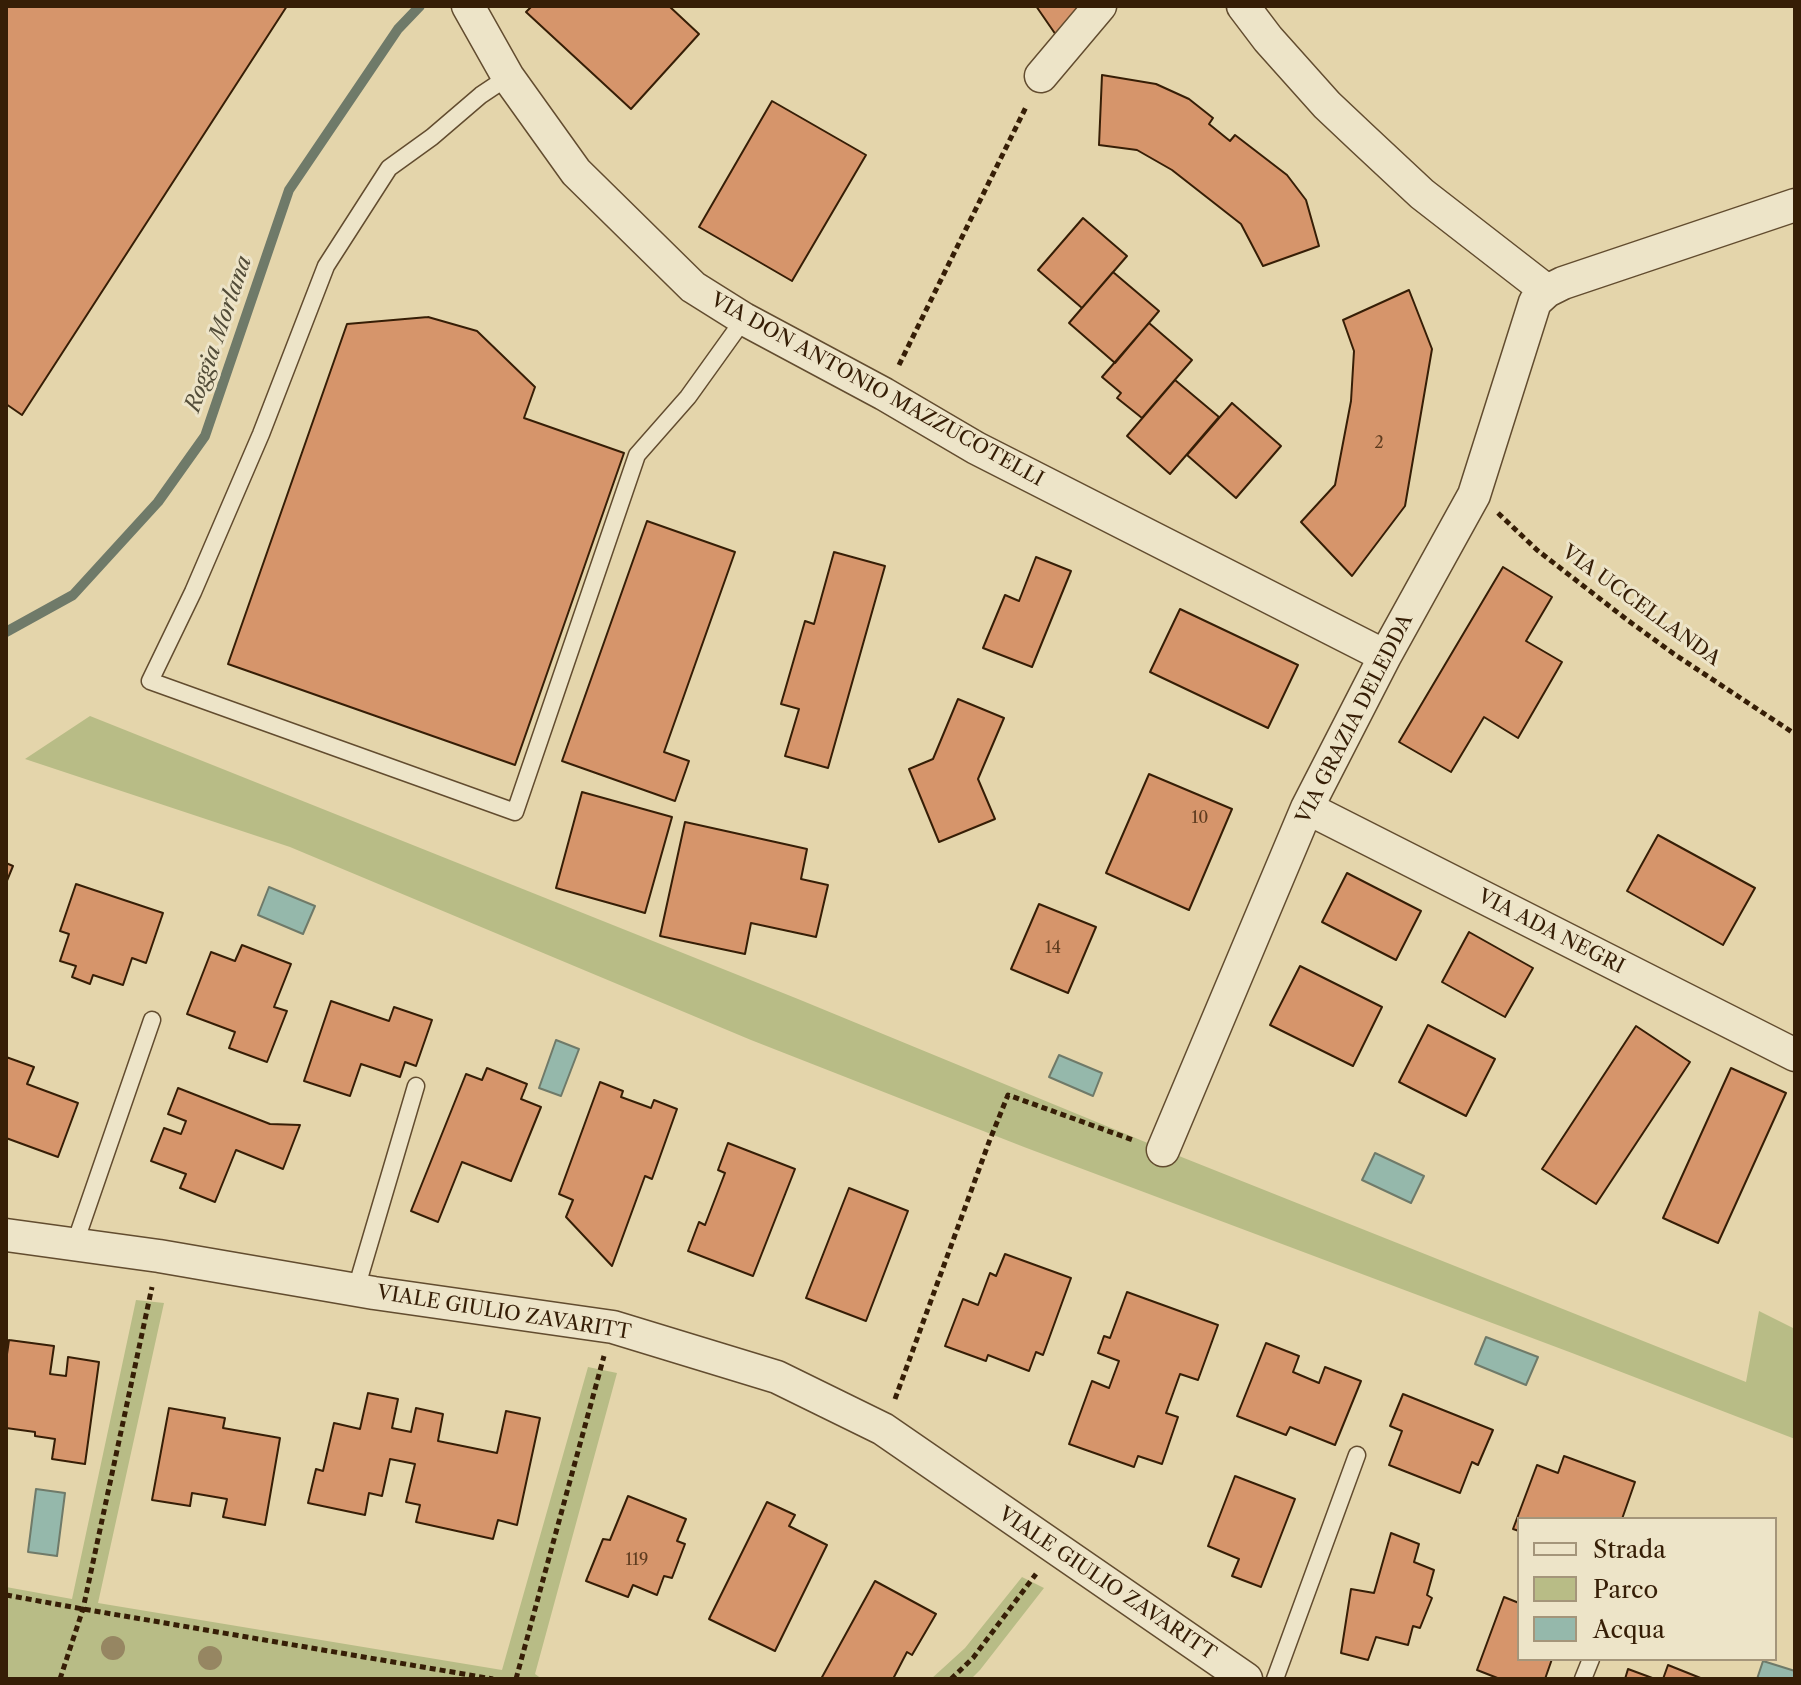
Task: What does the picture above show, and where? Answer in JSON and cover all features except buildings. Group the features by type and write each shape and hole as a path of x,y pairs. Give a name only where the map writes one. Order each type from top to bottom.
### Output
{"street":[{"name":"VIA DON ANTONIO MAZZUCOTELLI","path":"468,6 508,77 576,172 693,287 744,319 884,394 976,448 1385,656"},
{"path":"1041,76 1100,6"},
{"path":"1243,6 1317,94 1362,138 1422,194 1547,291 1795,205"},
{"name":"VIA GRAZIA DELEDDA","path":"1163,1150 1307,808 1385,656 1473,497 1535,302 1547,291"},
{"name":"VIA ADA NEGRI","path":"1307,808 1795,1055"},
{"name":"VIALE GIULIO ZAVARITT","path":"6,1235 613,1327 777,1377 883,1429 1246,1679"}],"lane":[{"path":"508,77 389,168 326,266 249,462 193,592 150,681 515,812 637,455 688,397 744,319"},
{"path":"74,1246 152,1020"},
{"path":"356,1289 416,1086"},
{"path":"1275,1679 1357,1455"}],"path":[{"path":"884,394 1041,76"},
{"name":"VIA UCCELLANDA","path":"1473,497 1626,619 1795,734"},
{"path":"883,1429 1008,1095 1163,1150"},
{"path":"60,1679 83,1609 159,1256"},
{"path":"516,1679 613,1327"},
{"path":"951,1679 973,1658 1054,1548"},
{"path":"6,1595 493,1679"}],"green space":[{"path":"90,716 1746,1382 1759,1311 1795,1329 1795,1439 1024,1147 751,1040 290,847 25,759"},
{"path":"136,1300 164,1303 98,1603 502,1670 588,1367 617,1373 535,1674 542,1679 6,1679 6,1587 72,1599"},
{"path":"1022,1577 1044,1588 980,1670 971,1679 931,1679 965,1648"}],"water":[{"path":"269,887 315,906 303,934 258,915"},
{"path":"556,1040 579,1049 561,1096 539,1088"},
{"path":"1059,1055 1102,1073 1093,1096 1049,1077"},
{"path":"1375,1153 1424,1176 1411,1203 1362,1180"},
{"path":"1486,1337 1538,1357 1526,1385 1475,1364"},
{"path":"36,1489 65,1493 57,1556 28,1552"},
{"path":"1763,1661 1795,1671 1795,1679 1757,1679"}],"waterway":[{"name":"Roggia Morlana","path":"6,632 73,595 158,502 205,436 289,190 398,29 420,6"}]}
